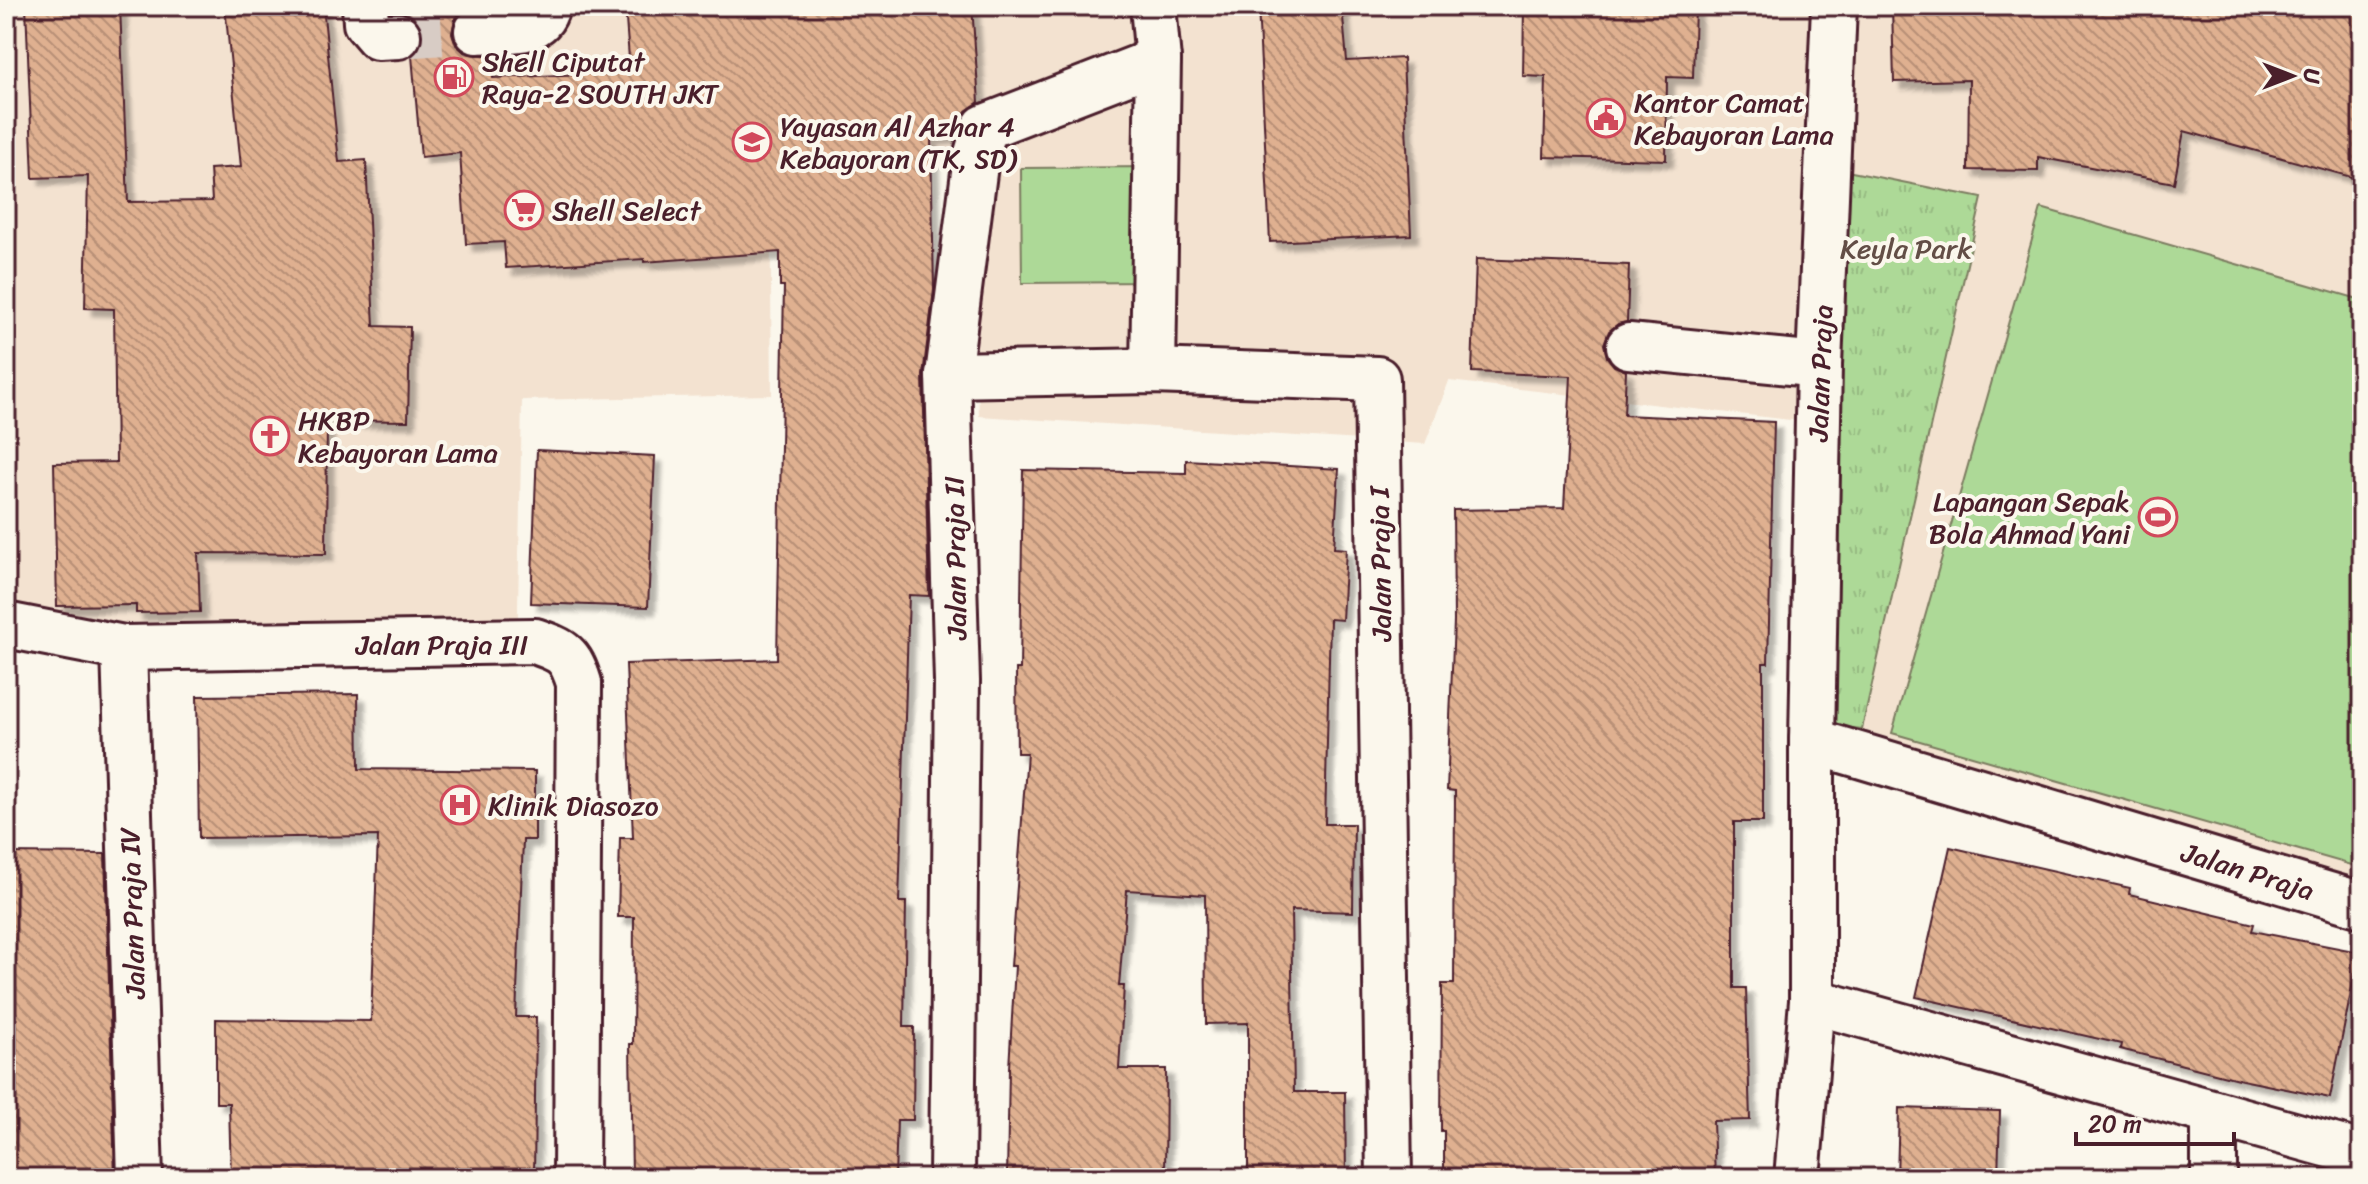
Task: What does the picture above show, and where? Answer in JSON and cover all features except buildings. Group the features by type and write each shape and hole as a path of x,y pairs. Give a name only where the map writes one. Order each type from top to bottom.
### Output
{"street":[{"path":"365,6 366,23 378,37 398,36"},
{"path":"477,31 533,28 542,21 547,6"},
{"path":"1153,6 1158,60 1153,371"},
{"name":"Jalan Praja","path":"1797,1178 1812,1001 1812,741 1819,365 1834,6"},
{"name":"Jalan Praja II","path":"952,1178 957,681 948,375 976,157 985,127 1158,60"},
{"path":"1629,346 1819,365"},
{"name":"Jalan Praja I","path":"948,375 1153,371 1377,379 1389,1178"},
{"path":"6,625 124,648"},
{"name":"Jalan Praja III","path":"124,648 535,641 557,648 573,662 579,683 576,1178"},
{"name":"Jalan Praja IV","path":"124,648 140,1178"},
{"name":"Jalan Praja","path":"1812,741 2362,905"},
{"path":"1812,1001 2362,1154"},
{"path":"2214,1113 2214,1178"}],"shaded area":[{"path":"6,6 2362,6 2362,917 1853,771 1834,425 1449,381 1425,444 979,416 971,161 770,171 772,395 522,400 517,661 6,618"}],"green space":[{"path":"1149,167 1150,282 1022,283 1021,168"},
{"name":"Keyla Park","path":"1847,171 1982,198 1862,729 1824,725"},
{"name":"Lapangan Sepak Bola Ahmad Yani","path":"2041,208 2362,300 2362,868 1892,733"}],"tunnel":[{"path":"398,36 477,31"}],"place":[{"name":"Shell Ciputat Raya-2 SOUTH JKT","path":"454,77"},
{"name":"Kantor Camat Kebayoran Lama","path":"1606,118"},
{"name":"Yayasan Al Azhar 4 Kebayoran (TK, SD)","path":"752,142"},
{"name":"Shell Select","path":"524,210"},
{"name":"HKBP Kebayoran Lama","path":"270,436"},
{"name":"Lapangan Sepak Bola Ahmad Yani","path":"2158,517"},
{"name":"Klinik Diasozo","path":"460,805"}]}
